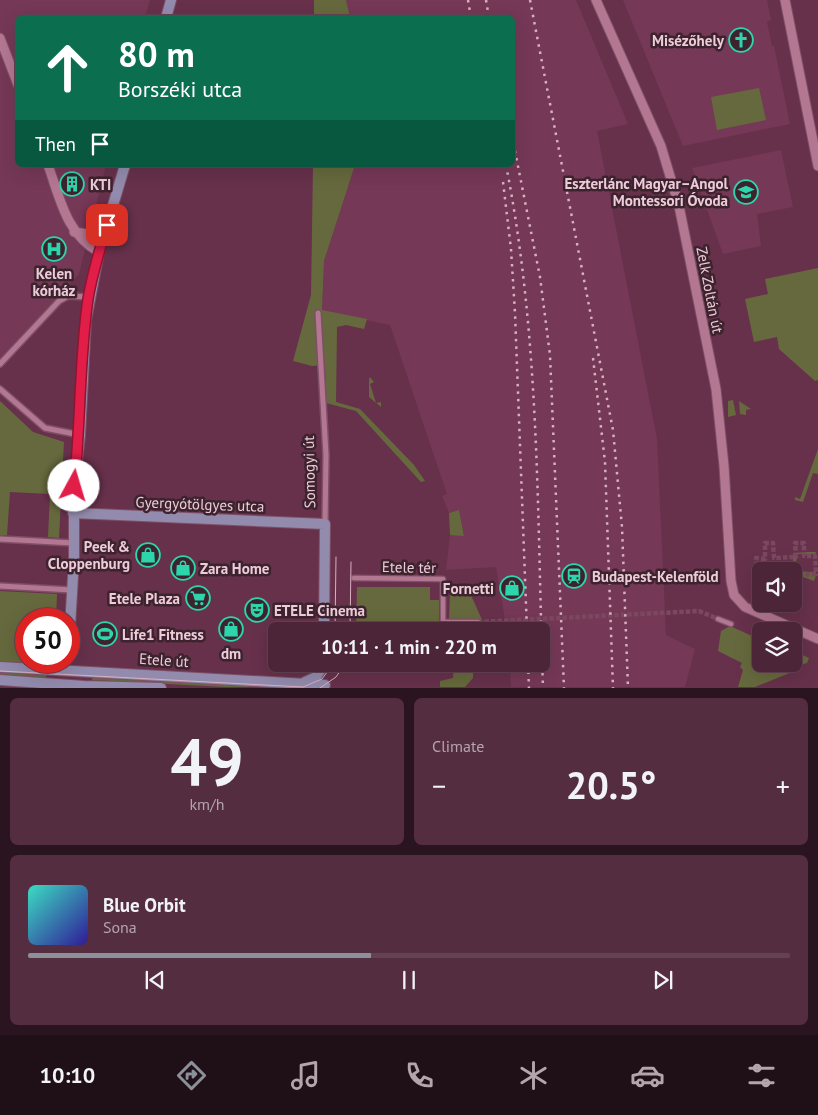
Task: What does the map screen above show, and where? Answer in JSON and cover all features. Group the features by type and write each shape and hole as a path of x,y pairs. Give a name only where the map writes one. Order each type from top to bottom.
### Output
{"main road":[{"path":"167,15 171,0"},
{"path":"71,608 73,513 89,297 99,252 124,167"},
{"name":"Gyergyótölgyes utca","path":"73,513 325,524"},
{"name":"Somogyi út","path":"324,622 325,524"},
{"name":"Etele út","path":"80,666 325,686"},
{"name":"Etele út","path":"0,667 15,667"},
{"path":"304,683 316,677 319,672"},
{"path":"324,672 325,686"},
{"path":"66,684 67,673"},
{"name":"Etele út","path":"0,680 162,688"}],"street":[{"name":"Zelk Zoltán út","path":"596,0 661,146 679,206 716,389 724,466 730,581 737,600 751,610 818,639"},
{"path":"785,0 818,166"},
{"path":"0,38 15,77"},
{"path":"49,167 74,232 88,246 99,252"},
{"path":"74,232 88,234 107,225"},
{"path":"0,364 59,301 68,296 89,297"},
{"name":"Somogyi út","path":"318,313 326,455 325,524"},
{"path":"0,389 45,428 80,435"},
{"path":"0,539 73,543"},
{"name":"Etele tér","path":"354,578 443,579 443,622"},
{"path":"0,586 72,590"},
{"path":"718,619 731,624"}],"shaded area":[{"path":"0,0 150,0 146,15 15,15 15,167 106,167 79,274 0,358"},
{"path":"346,0 576,0 628,124 597,131 657,439 666,635 695,649 685,687 511,687 510,672 550,672 550,622 505,622 496,567 446,570 450,535 464,535 459,510 449,513 442,496 447,494 390,325 322,311 324,261 354,167 515,167 515,15 350,15"},
{"path":"623,0 767,0 771,20 767,22 772,46 774,46 790,124 683,146"},
{"name":"Eszterlánc Magyar–Angol Montessori Óvoda","path":"781,150 793,207 757,214 761,246 723,254 692,168"}],"green space":[{"path":"314,0 346,0 350,15 314,15"},
{"path":"759,88 766,120 717,130 711,97"},
{"path":"313,167 354,167 324,261 322,310 367,319 364,329 346,325 337,327 336,402 360,409 414,465 425,481 421,482 356,411 326,403 325,365 312,366 293,361 311,295"},
{"path":"818,268 818,380 815,381 779,349 777,337 754,342 745,299 768,294 765,279"},
{"path":"370,377 374,382 370,384 376,403 369,397"},
{"path":"733,400 736,415 728,417 728,401"},
{"path":"0,401 33,432 64,442 59,538 48,537 50,494 10,492 7,535 0,535"},
{"path":"739,401 751,409 746,410 746,415 740,414"},
{"path":"818,449 818,474 813,473 803,502 795,500 795,497 800,499"},
{"path":"459,510 464,536 450,535 449,513"},
{"path":"816,552 814,559 813,554 797,554 796,562 793,562 793,553"},
{"path":"815,567 816,575 814,581 802,576 802,571 813,572"},
{"path":"357,587 430,587 430,600 439,600 439,622 356,622"},
{"path":"0,591 57,594 56,608 15,608 15,663 0,662"},
{"path":"450,593 470,593 483,622 478,622 477,619 449,619"},
{"path":"730,626 752,636 752,672 792,672 755,687 738,687 743,670 740,667 742,663 718,651 721,631"},
{"path":"802,655 809,658 807,663 802,664"},
{"path":"0,670 15,671 15,673 46,673 46,678 0,676"},
{"path":"453,672 473,672 473,678 465,687 440,687 440,681 453,678"},
{"path":"93,675 291,687 225,687 92,680"}],"tunnel":[{"path":"756,562 756,558 765,559 765,543 773,543 774,558 796,557 795,543 804,543 804,556 815,556 816,574 802,575"},
{"path":"478,622 699,611 718,619"}],"tram line":[{"path":"335,622 336,557"},
{"path":"350,622 351,562"},
{"path":"0,671 303,687 322,679 327,672"},
{"path":"320,688 336,677 339,672"}],"railway":[{"path":"468,0 470,15"},
{"path":"486,0 488,15"},
{"path":"530,0 613,430 622,527 628,688"},
{"path":"515,151 540,277 550,355 564,688"},
{"path":"506,167 517,230 531,360 538,491 543,688"},
{"path":"503,182 511,249 515,313 527,622"},
{"path":"593,358 605,462 613,688"},
{"path":"528,672 529,688"}],"place":[{"name":"Misézőhely","path":"741,40"},
{"name":"KTI","path":"72,184"},
{"name":"Eszterlánc Magyar–Angol Montessori Óvoda","path":"746,192"},
{"name":"Kelen kórház","path":"54,249"},
{"name":"Peek & Cloppenburg","path":"148,555"},
{"name":"Zara Home","path":"183,568"},
{"name":"Budapest-Kelenföld","path":"574,576"},
{"name":"Fornetti","path":"512,588"},
{"name":"Etele Plaza","path":"198,598"},
{"name":"ETELE Cinema","path":"257,610"},
{"name":"dm","path":"231,629"},
{"name":"Life1 Fitness","path":"105,634"}],"route":[{"path":"74,486 80,435 86,320 89,297 107,225"}]}
